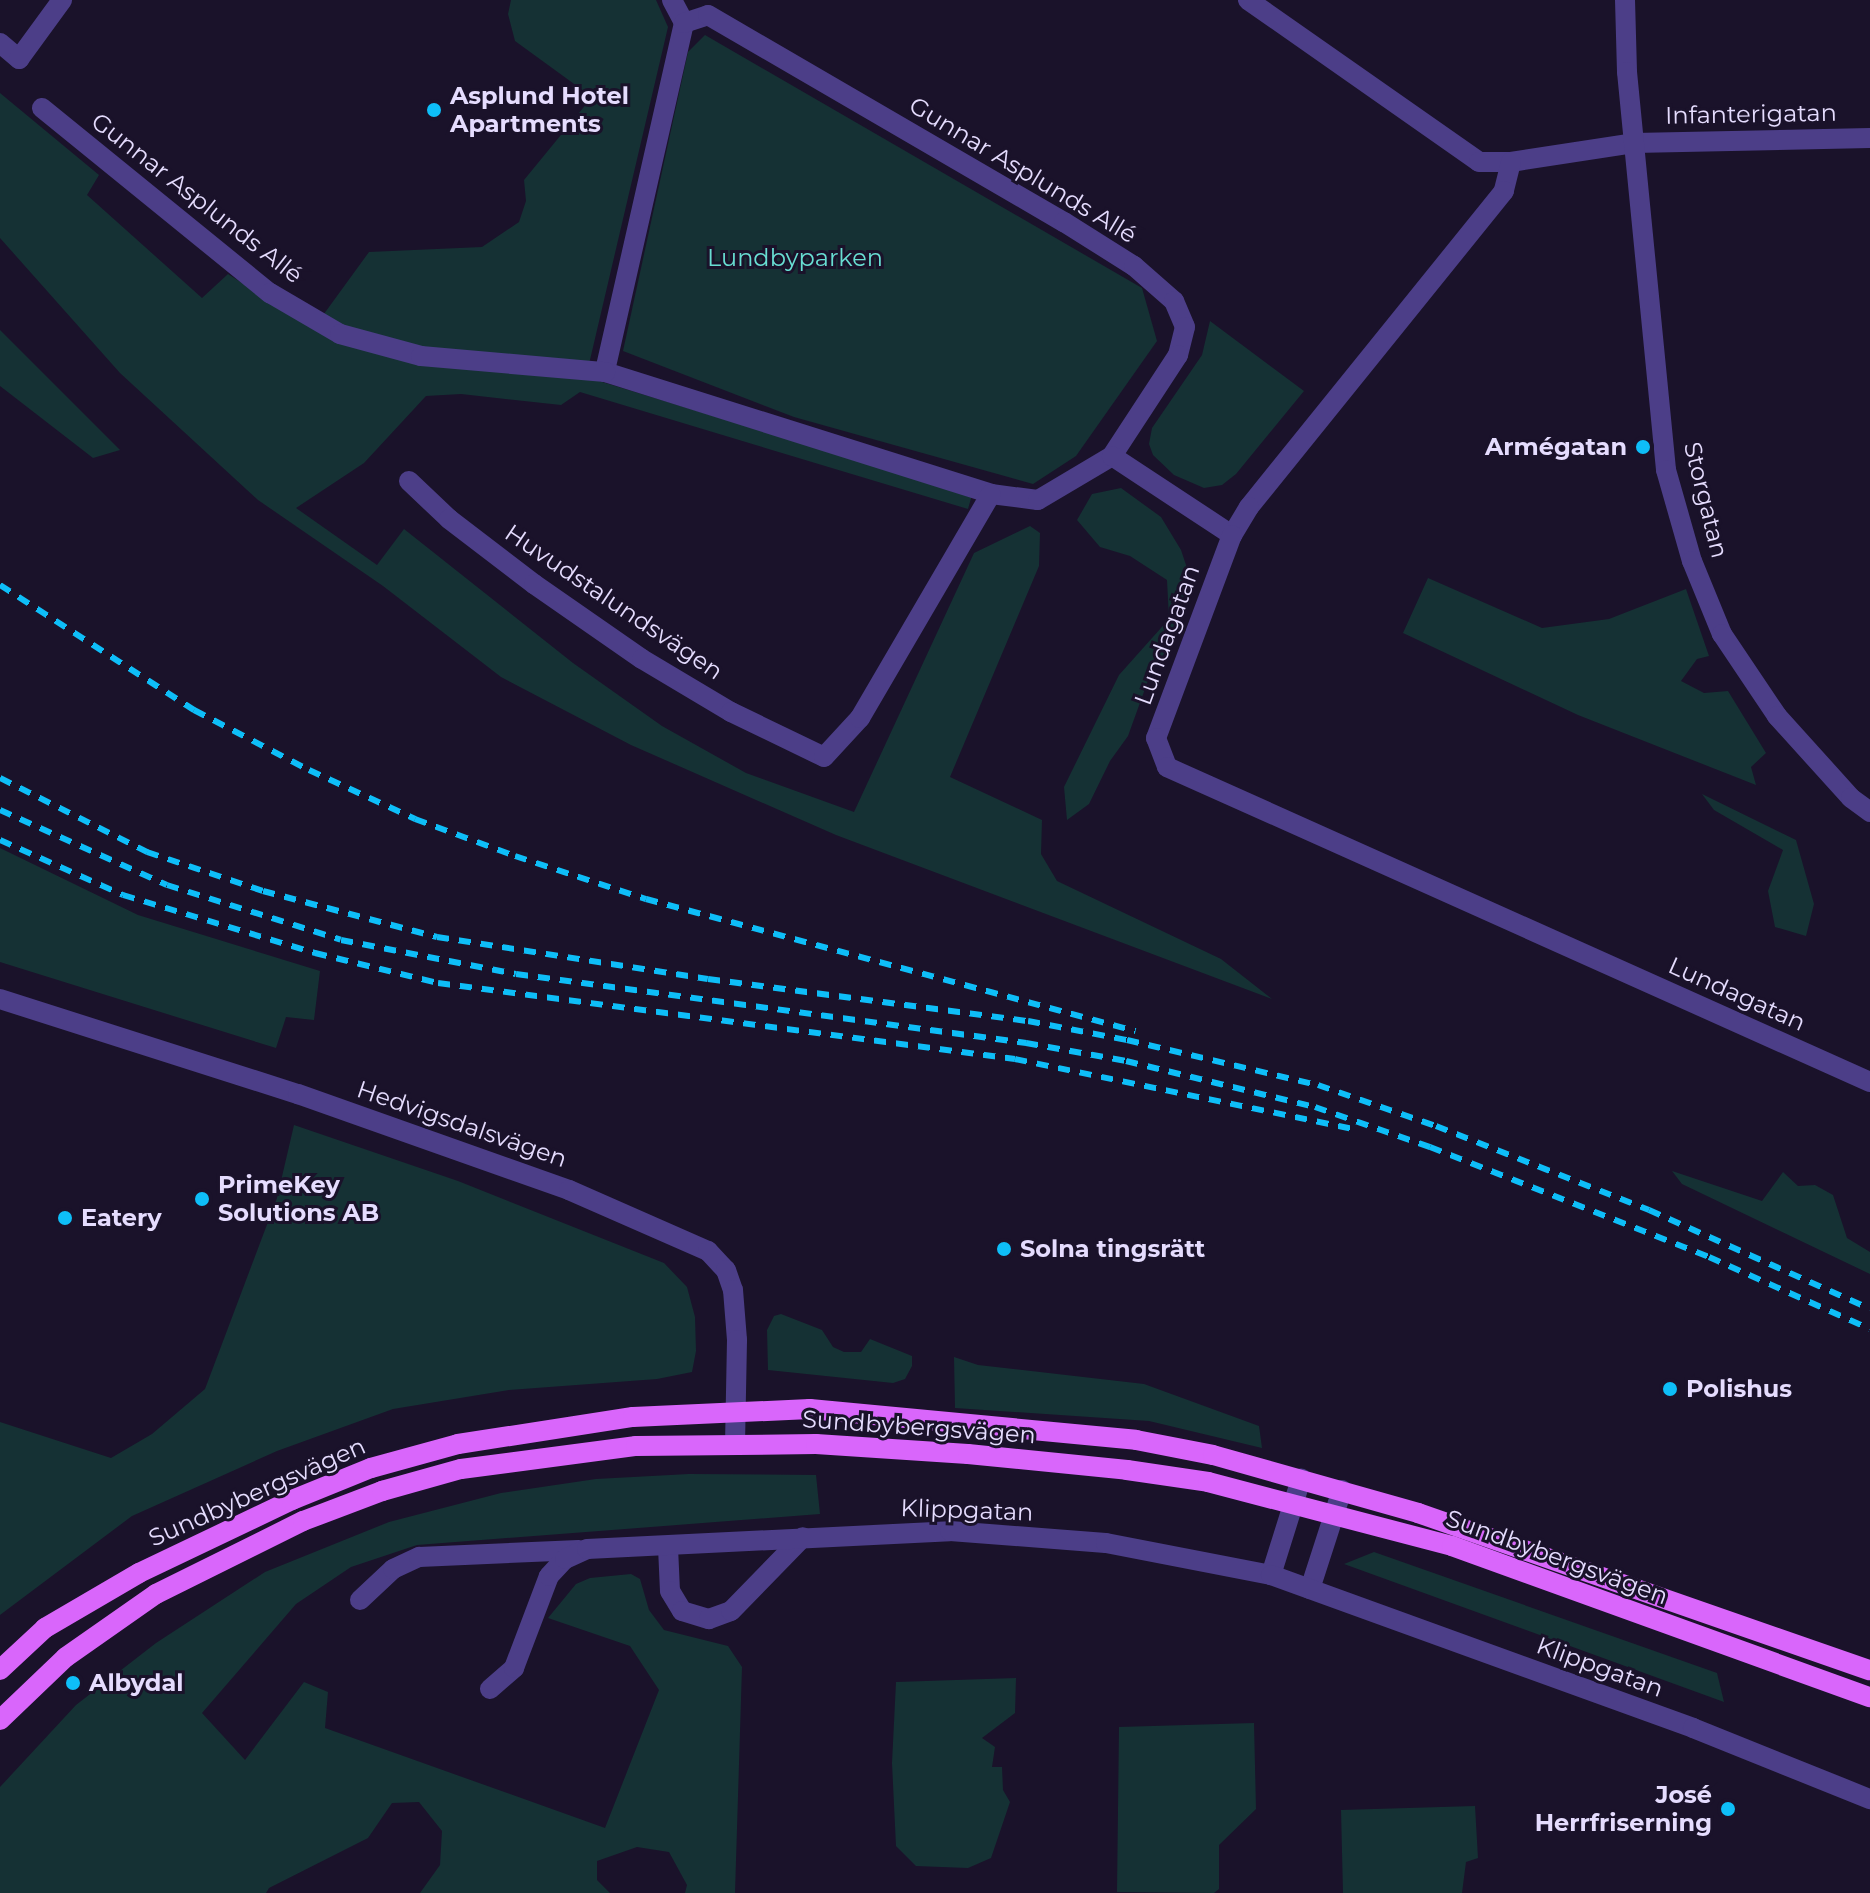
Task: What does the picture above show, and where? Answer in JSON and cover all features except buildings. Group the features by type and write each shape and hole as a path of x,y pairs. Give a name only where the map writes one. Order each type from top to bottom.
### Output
{"main road":[{"name":"Sundbybergsvägen","path":"0,1670 45,1628 139,1573 292,1500 371,1468 458,1444 633,1417 810,1409 1136,1440 1213,1455 1342,1490 1870,1670"},
{"name":"Sundbybergsvägen","path":"0,1720 66,1657 156,1594 303,1521 382,1491 461,1469 636,1446 816,1444 953,1453 1127,1470 1208,1482 1295,1502 1452,1546 1870,1697"}],"street":[{"path":"0,43 19,59 62,0"},
{"path":"605,372 684,23 672,0"},
{"path":"1248,0 1479,162 1511,162 1634,143 1625,0"},
{"name":"Gunnar Asplunds Allé","path":"42,108 270,293 340,334 421,356 605,372 991,494 1038,500 1112,456 1178,355 1185,327 1174,301 1134,266 1064,222 708,15 684,23"},
{"name":"Infanterigatan","path":"1634,143 1870,138"},
{"name":"Storgatan","path":"1634,143 1666,470 1692,561 1722,634 1777,716 1851,798 1870,812"},
{"name":"Lundagatan","path":"1511,162 1504,191 1249,507 1232,535 1156,738 1167,767 1870,1082"},
{"path":"1112,456 1232,535"},
{"name":"Huvudstalundsvägen","path":"409,481 449,519 534,584 642,659 731,712 824,757 860,718 991,494"},
{"name":"Hedvigsdalsvägen","path":"0,999 298,1094 569,1190 708,1251 726,1270 733,1290 737,1340 735,1445"},
{"path":"1271,1575 1301,1479"},
{"path":"1310,1589 1342,1490"},
{"name":"Klippgatan","path":"360,1600 393,1569 419,1557 950,1531 1106,1543 1271,1575 1693,1728 1870,1799"},
{"path":"668,1547 670,1591 682,1611 709,1619 731,1611 803,1537"},
{"path":"490,1689 514,1668 549,1576 565,1559 587,1549"}],"green space":[{"path":"511,0 656,0 668,27 586,377 972,495 968,509 580,392 561,405 461,394 426,396 364,463 296,508 377,565 404,529 573,663 662,726 746,773 854,812 974,553 1030,526 1040,533 1039,566 950,777 1042,820 1041,854 1057,881 1221,959 1272,999 836,835 631,745 501,677 383,586 258,500 120,373 0,238 0,93 99,175 87,195 202,298 228,274 313,329 369,252 482,247 519,222 526,201 524,180 592,97 515,41 508,14"},
{"name":"Lundbyparken","path":"705,35 1142,288 1157,341 1076,456 1033,484 794,417 623,351 688,52"},
{"path":"1210,321 1304,391 1236,474 1222,485 1204,488 1174,475 1153,455 1149,444 1152,428 1202,355"},
{"path":"0,330 120,450 93,458 0,386"},
{"path":"1121,488 1161,517 1181,550 1194,589 1173,640 1150,675 1128,736 1110,761 1089,804 1067,820 1064,787 1119,675 1169,619 1167,580 1130,556 1100,547 1077,520 1092,494"},
{"path":"1428,578 1542,628 1609,619 1686,589 1709,656 1697,659 1681,681 1704,693 1728,691 1766,753 1751,767 1756,785 1578,715 1403,633"},
{"path":"1702,794 1796,840 1814,904 1806,936 1775,927 1768,891 1783,850 1714,810"},
{"path":"0,848 138,915 320,971 314,1020 286,1017 276,1048 0,962"},
{"path":"294,1125 458,1181 664,1263 687,1287 695,1317 696,1351 692,1372 657,1379 509,1390 393,1409 277,1451 132,1516 0,1615 0,1422 111,1458 152,1434 205,1389 277,1198"},
{"path":"1672,1171 1762,1201 1783,1172 1798,1186 1815,1185 1833,1195 1847,1238 1870,1252 1870,1274 1682,1184"},
{"path":"781,1314 822,1330 833,1347 844,1352 861,1352 870,1339 912,1356 912,1366 905,1379 893,1383 768,1370 767,1330 774,1316"},
{"path":"954,1357 978,1365 1144,1384 1259,1426 1262,1448 1149,1421 955,1408"},
{"path":"689,1474 816,1475 820,1514 417,1545 351,1567 296,1604 202,1713 245,1760 304,1682 328,1692 325,1728 605,1828 659,1690 630,1646 548,1618 576,1584 590,1578 631,1574 640,1579 649,1610 664,1630 728,1646 742,1667 735,1893 685,1893 687,1885 669,1852 637,1847 597,1861 597,1880 610,1893 420,1893 440,1865 442,1831 419,1802 392,1803 368,1838 269,1888 266,1893 0,1893 0,1787 76,1705 156,1643 265,1572 389,1522 501,1493 596,1479"},
{"path":"1374,1552 1717,1673 1724,1702 1344,1564"},
{"path":"1016,1678 1015,1713 982,1738 995,1747 992,1767 1002,1767 1003,1790 1010,1802 991,1858 968,1868 916,1866 896,1846 892,1763 896,1682"},
{"path":"1254,1723 1256,1809 1219,1845 1219,1889 1214,1893 1117,1892 1119,1727"},
{"path":"1475,1806 1478,1858 1466,1862 1462,1893 1343,1893 1341,1810"}],"railway":[{"path":"0,585 194,710 309,770 415,819 646,899 1135,1031"},
{"path":"0,778 147,852 263,891 437,937 708,979 1028,1021 1127,1040 1318,1085 1436,1126 1649,1210 1870,1309"},
{"path":"0,810 167,885 341,940 516,974 1026,1043 1126,1061 1315,1107 1430,1147 1709,1257 1870,1329"},
{"path":"0,840 123,895 315,953 438,983 1015,1059 1352,1129"}],"place":[{"name":"Asplund Hotel Apartments","path":"434,110"},
{"name":"Armégatan","path":"1643,447"},
{"name":"PrimeKey Solutions AB","path":"202,1199"},
{"name":"Eatery","path":"65,1218"},
{"name":"Solna tingsrätt","path":"1004,1249"},
{"name":"Polishus","path":"1670,1389"},
{"name":"Albydal","path":"73,1683"},
{"name":"José Herrfriserning","path":"1728,1809"}]}
